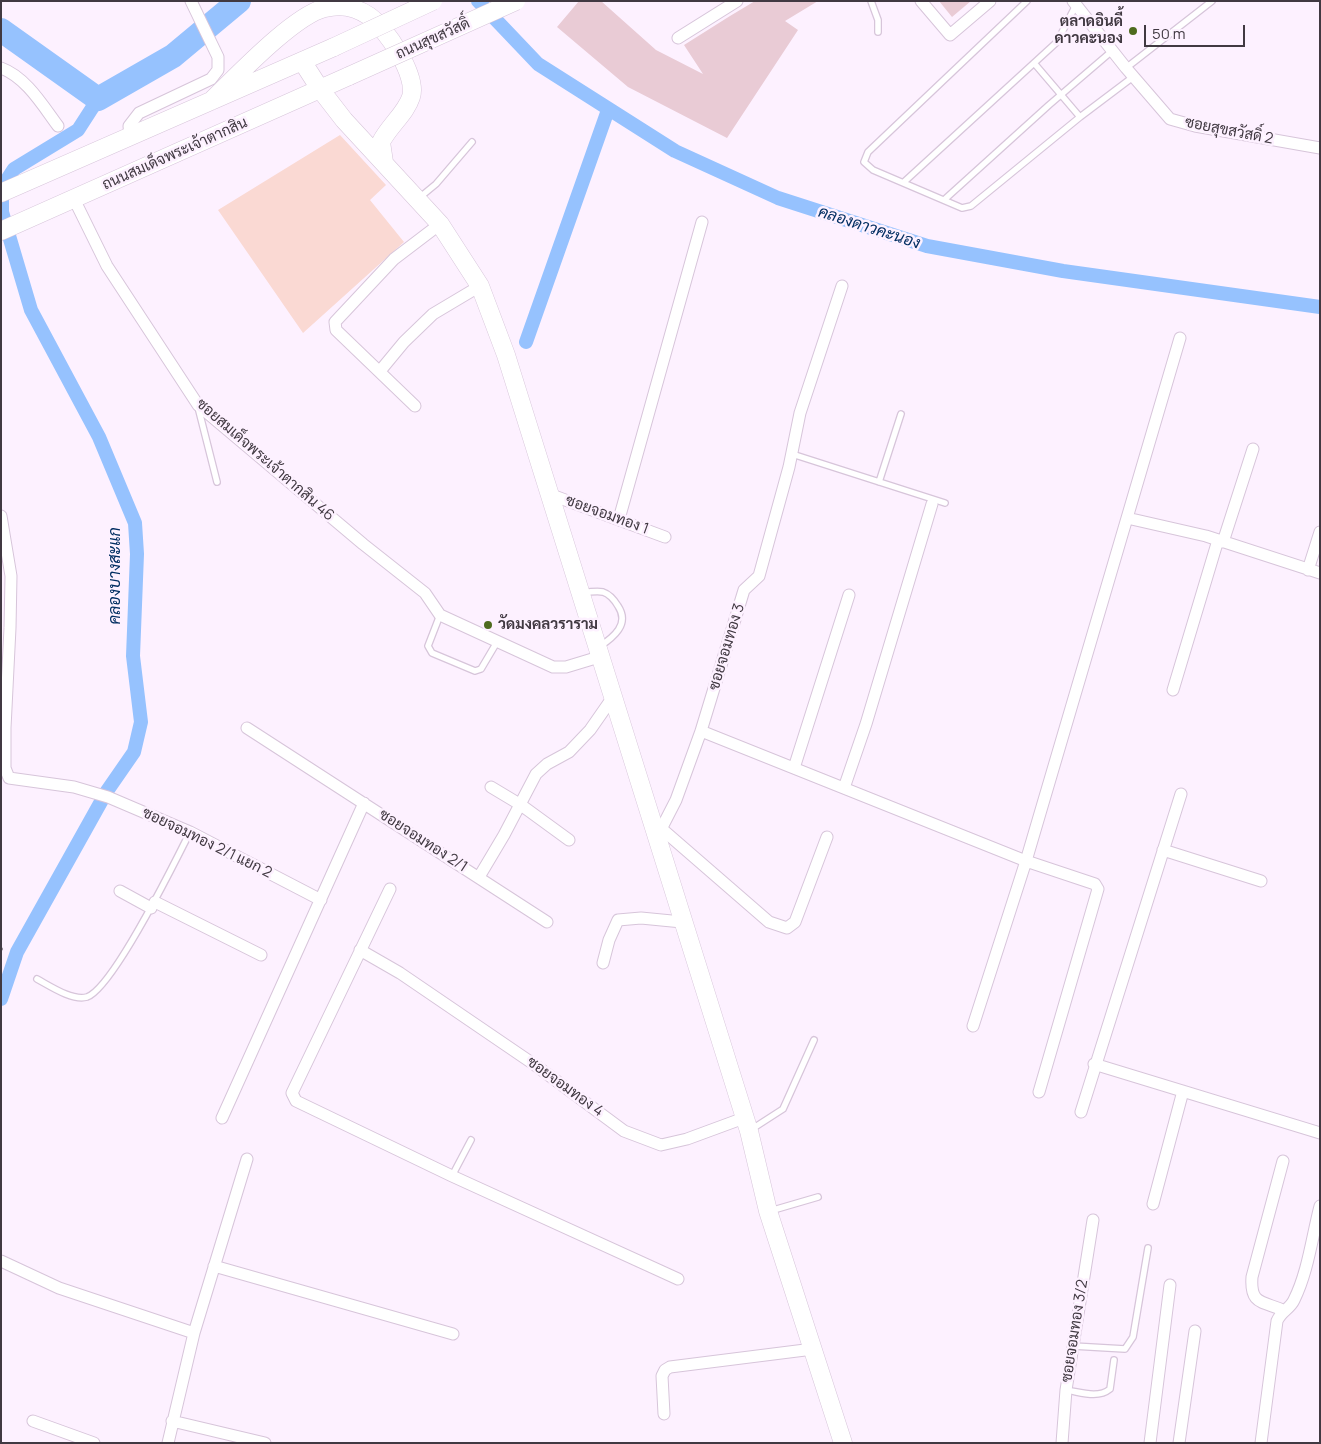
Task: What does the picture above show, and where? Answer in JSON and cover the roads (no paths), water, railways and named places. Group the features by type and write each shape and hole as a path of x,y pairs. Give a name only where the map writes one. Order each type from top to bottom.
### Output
{"main road":[{"path":"1,193 334,47 433,1"},
{"name":"ถนนสุขสวัสดิ์","path":"349,76 516,1"},
{"path":"211,101 258,56 301,20 324,8 345,6 369,16 386,35 406,64 411,78 411,98 381,142 384,162"},
{"path":"302,61 320,90 344,120 440,224 480,286 506,355 598,653 659,835 682,922 746,1125 768,1211 843,1443"},
{"name":"ถนนสมเด็จพระเจ้าตากสิน","path":"1,231 349,76"}],"street":[{"path":"130,137 129,126 139,113 211,78 218,70 218,57 191,1"},
{"path":"678,38 737,1"},
{"path":"921,1 950,35 990,1"},
{"name":"ซอยสุขสวัสดิ์ 2","path":"1075,3 1112,51 1170,119 1195,126 1319,145"},
{"path":"1,68 8,71 32,91 58,126"},
{"name":"ซอยสมเด็จพระเจ้าตากสิน 46","path":"74,199 107,266 198,405 363,544 425,593 440,615"},
{"path":"619,519 702,222"},
{"path":"415,406 336,330 335,322 394,259 440,224"},
{"path":"380,371 404,342 433,314 480,286"},
{"name":"ซอยจอมทอง 3","path":"659,835 676,800 701,731 744,590 759,576 800,413 842,286"},
{"path":"973,1026 1026,861 1180,338"},
{"path":"1173,690 1252,450"},
{"name":"ซอยจอมทอง 1","path":"549,494 665,537"},
{"path":"844,788 866,724 932,504"},
{"path":"1127,518 1221,541 1314,572 1320,532"},
{"name":"ซอยจอมทอง 2/1 แยก 2","path":"2,520 11,576 6,594 4,688 5,773 9,778 74,787 108,798 190,832 321,900"},
{"path":"794,768 849,595"},
{"path":"440,615 553,667 566,668 598,653"},
{"name":"ซอยจอมทอง 2/1","path":"222,1118 364,803 479,877 521,805 536,774 547,764 569,752 590,730 613,697"},
{"path":"247,728 364,803"},
{"path":"701,731 1026,861 1095,884 1098,889 1039,1092"},
{"path":"490,787 521,805 569,840"},
{"path":"1081,1112 1094,1064 1181,794"},
{"path":"659,835 769,922 787,928 795,922 827,837"},
{"path":"1163,850 1261,881"},
{"path":"479,877 547,922"},
{"path":"390,889 292,1093 293,1097 296,1101 452,1176 678,1279"},
{"path":"120,891 261,955"},
{"path":"603,963 609,940 618,920 641,918 682,922"},
{"name":"ซอยจอมทอง 4","path":"360,950 400,973 535,1065 624,1131 661,1145 746,1125"},
{"path":"1094,1064 1320,1133"},
{"path":"1153,1204 1184,1091"},
{"path":"168,1443 194,1333 247,1159"},
{"path":"1283,1161 1252,1277 1251,1290 1258,1299 1284,1310"},
{"path":"1261,1443 1278,1321 1284,1310 1294,1300 1301,1281 1320,1206"},
{"name":"ซอยจอมทอง 3/2","path":"1062,1443 1066,1390 1093,1220"},
{"path":"1,1262 59,1288 194,1333"},
{"path":"214,1266 453,1334"},
{"path":"1150,1443 1170,1285"},
{"path":"1179,1443 1196,1331"},
{"path":"664,1414 662,1376 665,1370 813,1349"},
{"path":"33,1421 94,1443"},
{"path":"172,1421 265,1443"}],"lane":[{"path":"871,1 878,20 878,32"},
{"path":"1027,1 868,152 864,162 873,170 962,208 971,206 1080,117 1212,1"},
{"path":"904,182 1058,42 1075,3"},
{"path":"944,200 1112,51"},
{"path":"1034,63 1080,117"},
{"path":"418,199 436,184 472,142"},
{"path":"198,405 217,482"},
{"path":"879,482 902,414"},
{"path":"791,454 945,503"},
{"path":"581,593 603,592 616,602 622,611 623,620 620,629 598,653"},
{"path":"440,615 428,646 432,653 475,671 481,669 497,642"},
{"path":"37,979 73,996 86,997 105,983 153,905 190,832"},
{"path":"746,1125 783,1109 814,1040"},
{"path":"452,1176 471,1140"},
{"path":"768,1211 818,1197"},
{"path":"1073,1346 1125,1349 1129,1346 1133,1337 1148,1248"},
{"path":"1066,1390 1096,1395 1105,1394 1110,1389 1114,1360"}],"waterway":[{"name":"คลองดาวคะนอง","path":"1,30 98,99 173,56 239,1"},
{"name":"คลองดาวคะนอง","path":"478,1 538,64 675,151 778,198 927,246 1063,271 1320,307"},
{"name":"คลองบางสะแก","path":"1,999 17,952 107,791 134,752 141,722 133,656 137,554 135,523 99,437 31,310 2,212 2,187 14,169 78,130 98,99"},
{"path":"526,342 608,110"}],"place":[{"name":"ตลาดอินดี้ ดาวคะนอง","path":"1133,31"},
{"name":"วัดมงคลวราราม","path":"488,625"}]}
